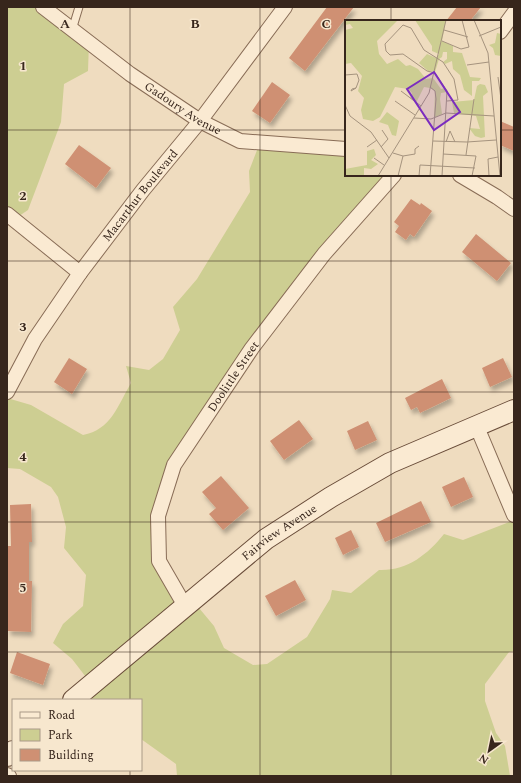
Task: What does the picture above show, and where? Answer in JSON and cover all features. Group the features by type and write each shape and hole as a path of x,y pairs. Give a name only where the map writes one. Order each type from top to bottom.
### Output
{"main road":[{"name":"Fairview Avenue","path":"74,699 266,538 331,497 390,463 514,410"}],"street":[{"name":"Gadoury Avenue","path":"43,7 130,74 200,121 240,141 345,149"},
{"name":"Macarthur Boulevard","path":"7,392 35,339 80,273 200,121 285,7"},
{"path":"501,31 514,13"},
{"name":"Doolittle Street","path":"185,606 159,561 158,516 174,465 252,348 324,254 393,176"},
{"path":"462,176 514,209"},
{"path":"7,214 80,273"},
{"path":"476,427 514,515"}],"lane":[{"path":"72,30 79,7"}],"green space":[{"path":"7,7 40,7 89,42 88,71 64,84 61,122 39,181 28,210 13,220 7,215"},
{"path":"259,145 345,149 345,176 392,176 350,223 171,470 157,558 183,604 194,602 214,626 224,648 253,665 267,664 307,637 330,599 332,590 351,593 379,570 389,570 407,565 431,549 444,534 463,540 512,521 514,525 514,651 509,652 485,684 485,701 496,733 505,746 510,776 177,776 176,764 142,740 142,699 75,699 89,681 72,659 53,643 63,624 83,606 86,575 64,548 66,527 58,497 51,487 20,469 7,468 7,398 31,405 83,435 93,432 107,422 113,415 131,383 126,366 149,370 163,359 180,330 173,307 197,279 250,192 249,171"}],"building":[{"path":"327,7 354,7 305,71 289,58"},
{"path":"457,7 481,7 471,20 447,20"},
{"path":"272,82 290,95 270,123 252,111"},
{"path":"501,121 514,127 514,151 501,145"},
{"path":"79,145 111,168 96,188 65,164"},
{"path":"411,199 420,205 421,203 432,211 414,237 410,234 406,240 395,232 399,226 394,222"},
{"path":"476,234 511,263 497,281 462,252"},
{"path":"69,358 87,369 72,394 54,382"},
{"path":"503,358 512,377 490,387 482,368"},
{"path":"442,379 451,398 420,413 417,407 411,410 405,398"},
{"path":"299,420 313,439 284,460 270,441"},
{"path":"368,421 377,440 355,450 347,431"},
{"path":"221,476 249,508 223,530 209,514 216,508 202,492"},
{"path":"464,477 473,497 451,507 442,487"},
{"path":"421,501 431,522 385,542 376,523"},
{"path":"31,504 32,542 29,542 29,581 32,581 31,632 8,631 8,546 11,546 10,505"},
{"path":"351,530 359,547 343,555 335,538"},
{"path":"295,580 306,600 276,616 265,596"},
{"path":"17,652 50,664 43,685 10,673"}]}
